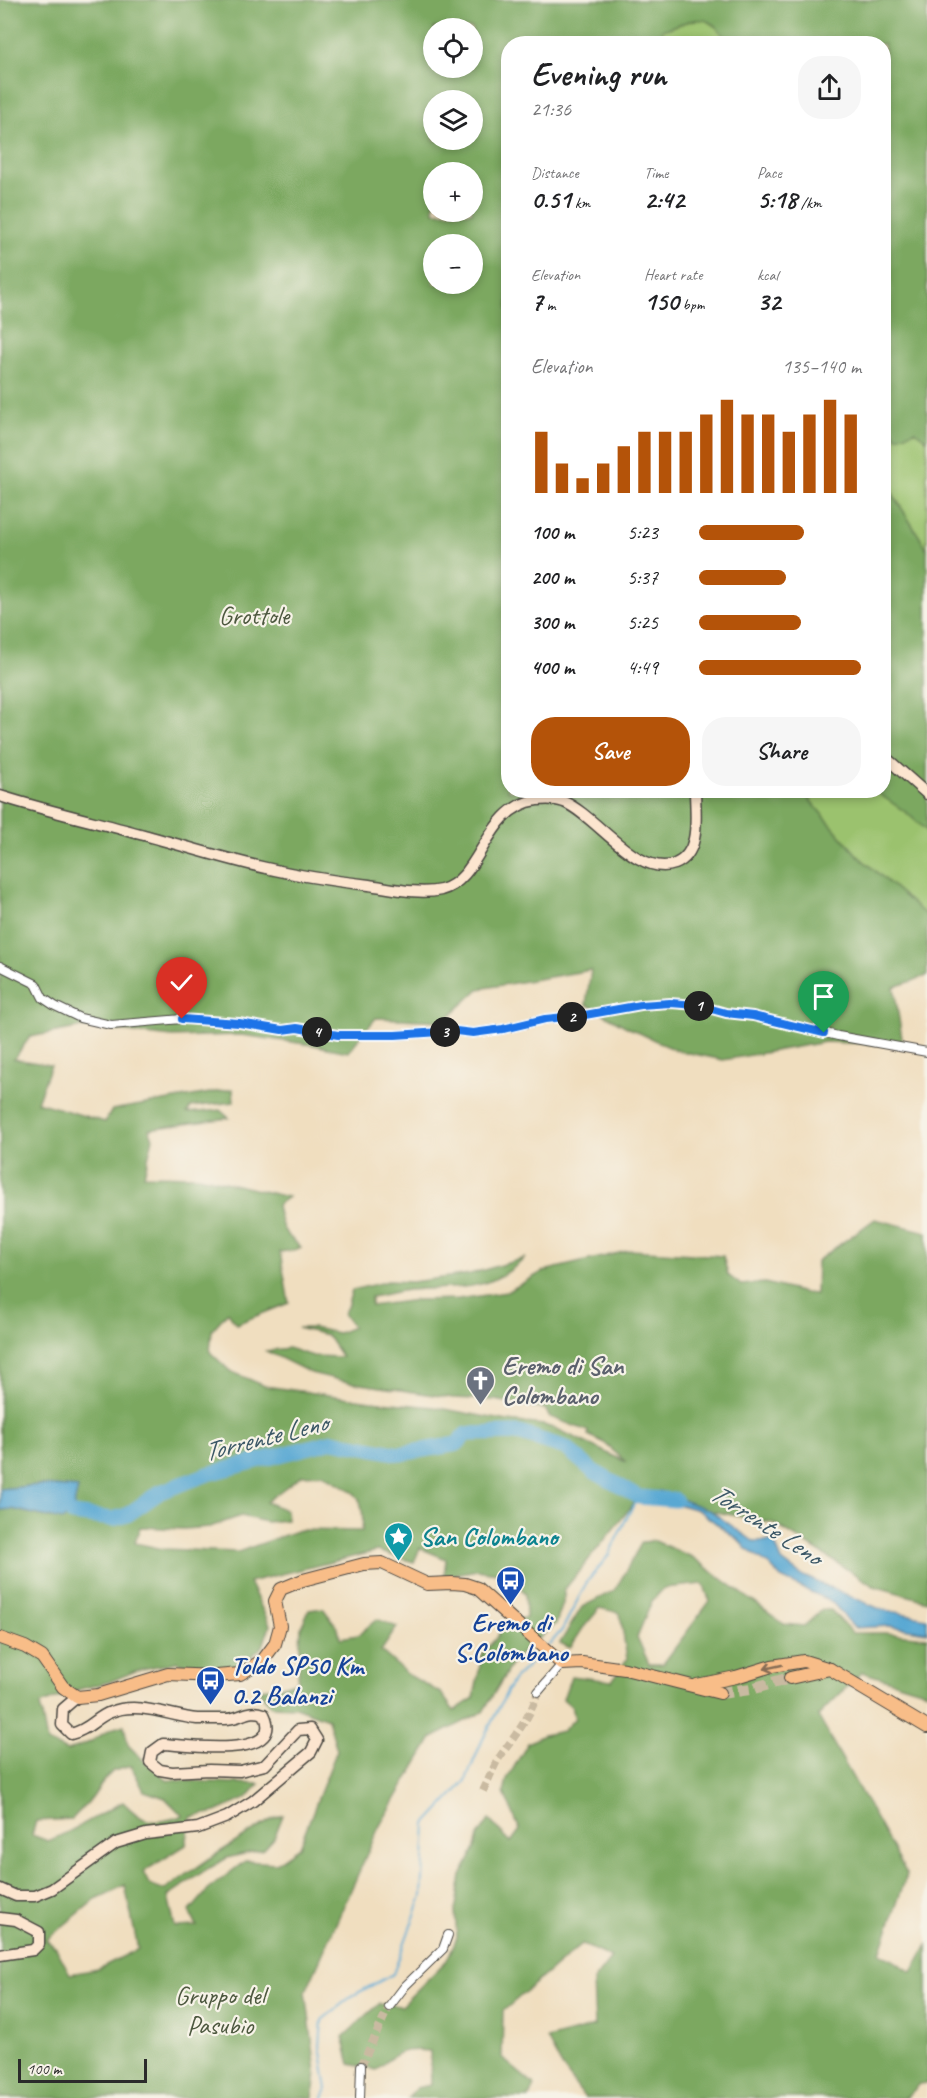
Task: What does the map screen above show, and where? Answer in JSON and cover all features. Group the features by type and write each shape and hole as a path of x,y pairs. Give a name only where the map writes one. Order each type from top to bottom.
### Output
{"main road":[{"path":"0,1638 25,1647 42,1657 63,1687 77,1697 98,1695 168,1674 216,1676 240,1674 263,1660 275,1644 280,1626 275,1601 281,1589 303,1580 364,1564 381,1563 427,1584 452,1582 477,1588 559,1661 625,1669 720,1693"},
{"path":"693,1685 804,1661 830,1669 925,1728"},
{"path":"790,1678 830,1669"}],"street":[{"path":"891,762 927,794"},
{"path":"0,796 266,868 342,882 414,891 442,890 460,878 506,814 537,800 562,801 575,808 640,860 659,866 672,865 683,860 692,847 695,834 695,798"},
{"path":"0,966 36,984 43,998 55,1006 80,1018 111,1025 182,1019 239,1023 282,1030 297,1028 338,1035 388,1036 456,1031 473,1033 545,1019 670,1003 697,1005 838,1036 927,1052"},
{"path":"538,1692 559,1661"},
{"path":"0,1889 16,1896 35,1896 52,1889 116,1843 146,1834 198,1828 227,1817 253,1801 311,1752 317,1740 310,1729 298,1730 265,1765 240,1771 172,1772 160,1770 150,1762 152,1752 163,1744 225,1748 247,1745 264,1737 269,1724 264,1714 253,1710 228,1719 197,1719 153,1710 132,1709 110,1712 84,1731 71,1734 62,1725 63,1709 77,1697"},
{"path":"0,1918 16,1920 39,1932 39,1944 33,1950 0,1955"},
{"path":"389,2007 405,1986 443,1949 448,1935"},
{"path":"360,2098 361,2066"}],"green space":[{"path":"0,0 927,0 927,440 915,431 897,437 891,428 891,36 724,36 707,21 692,20 662,30 663,36 501,36 501,798 808,798 858,856 927,916 927,976 894,987 903,1045 825,1042 723,1060 675,1050 586,1004 591,970 479,989 444,1021 376,1018 348,1052 241,1035 172,1037 83,1027 30,1037 14,1059 51,1065 37,1102 105,1122 112,1110 233,1089 234,1102 191,1107 187,1113 220,1110 229,1118 149,1129 153,1138 144,1175 199,1176 288,1197 277,1205 280,1219 290,1238 301,1247 280,1252 289,1303 236,1324 228,1312 212,1330 210,1352 230,1371 265,1386 371,1401 434,1407 508,1421 544,1425 626,1462 603,1442 588,1435 588,1431 550,1417 545,1409 495,1400 453,1398 348,1382 311,1373 266,1351 288,1348 313,1356 342,1357 327,1335 297,1328 313,1328 338,1333 353,1327 343,1314 352,1290 388,1281 412,1282 470,1274 525,1258 511,1270 484,1283 456,1288 408,1290 371,1297 371,1306 416,1300 458,1299 507,1292 544,1271 631,1250 723,1256 728,1275 741,1285 765,1283 816,1294 817,1261 875,1219 927,1232 927,1601 874,1586 773,1523 639,1497 565,1589 556,1624 514,1660 483,1712 432,1738 379,1827 306,1991 316,2072 313,2098 0,2098 0,1510 12,1509 50,1518 74,1500 78,1488 40,1485 0,1489","holes":["323,1474 350,1490 359,1500 363,1518 362,1531 299,1530 238,1552 163,1549 135,1543 140,1527 184,1529 210,1527 241,1516 266,1522 287,1520 286,1510 266,1502 302,1475","420,1548 446,1559 444,1576 477,1570 510,1575 525,1593 526,1617 502,1625 498,1636 482,1654 474,1698 454,1711 441,1693 407,1674 381,1651 397,1627 377,1619 358,1635 340,1638 338,1628 323,1608 309,1610 301,1627 298,1681 280,1687 258,1689 271,1706 295,1707 328,1719 337,1750 299,1847 276,1863 245,1861 210,1888 190,1911 197,1926 175,1927 168,1896 227,1858 264,1849 274,1838 283,1815 210,1858 165,1890 149,1884 143,1872 186,1845 191,1817 216,1812 247,1798 259,1784 168,1780 128,1745 124,1725 67,1751 47,1742 40,1705 138,1670 177,1662 218,1671 244,1663 263,1646 270,1625 249,1582 377,1551 414,1562","131,1766 144,1791 165,1798 183,1816 164,1821 150,1821 138,1815 123,1802 77,1828 48,1841 32,1835 36,1821 72,1819 113,1771","125,1885 138,1949 98,1969 70,1974 56,1948 46,1940 96,1899"]},
{"path":"704,19 718,28 723,36 663,36 661,30"},
{"path":"891,427 897,436 915,431 927,440 927,549 891,491"},
{"path":"891,491 927,549 927,831 885,798 891,798"},
{"path":"808,798 885,798 927,831 927,916 858,856"},
{"path":"655,1541 692,1557 784,1624 804,1626 822,1610 831,1610 852,1633 927,1637 927,1692 862,1672 818,1716 907,1874 880,1953 912,1972 927,1945 927,2083 920,2084 906,2098 585,2098 562,2067 547,2039 595,2026 593,1981 611,1958 582,1944 503,2011 502,2058 534,2085 529,2098 408,2098 416,2088 431,2085 430,2051 413,2050 400,2053 376,2070 350,2064 343,2037 379,2004 401,2006 447,1960 457,1937 455,1912 461,1876 474,1851 478,1836 489,1820 511,1842 520,1830 504,1793 507,1779 528,1743 543,1735 563,1731 575,1718 572,1707 563,1699 571,1676 612,1681 627,1659 620,1613 600,1608 570,1648 560,1643 582,1607 615,1590 642,1542","holes":["703,1584 710,1601 663,1664 649,1664 637,1637 652,1601 664,1588"]}],"water":[{"path":"40,1485 78,1488 72,1514 62,1520 12,1509 0,1510 0,1489"},
{"path":"660,1491 711,1511 753,1541 774,1541 782,1561 801,1575 880,1609 927,1618 927,1632 890,1626 854,1628 832,1602 781,1578 741,1542 698,1510 681,1505 657,1504"}],"waterway":[{"name":"Torrente Leno","path":"72,1514 113,1519 127,1515 160,1492 208,1474 333,1441 400,1454 457,1444 466,1434 519,1433 566,1448 593,1471 639,1497 675,1500"},
{"path":"549,1645 562,1630 587,1582 608,1556 639,1497"},
{"path":"323,2098 327,2089 320,2046 322,2020 352,1996 393,1974 422,1896 426,1824 465,1782 482,1741 513,1680 543,1651"}],"tunnel":[{"path":"720,1693 751,1689 790,1678"},
{"path":"483,1791 497,1761 525,1720 538,1692"},
{"path":"361,2066 389,2007"}],"place":[{"name":"Eremo di San Colombano","path":"481,1406"},
{"name":"San Colombano","path":"399,1562"},
{"name":"Eremo di S.Colombano","path":"511,1606"},
{"name":"Toldo SP50 Km 0.2 Balanzi","path":"210,1706"}],"route":[{"path":"182,1019 239,1023 282,1030 297,1028 338,1035 366,1036 456,1031 473,1033 545,1019 655,1003 670,1003 697,1005 726,1013 741,1013 767,1018 824,1033"}],"park label":[{"name":"Grottole","path":"254,615"},
{"name":"Gruppo del Pasubio","path":"220,2010"}]}
